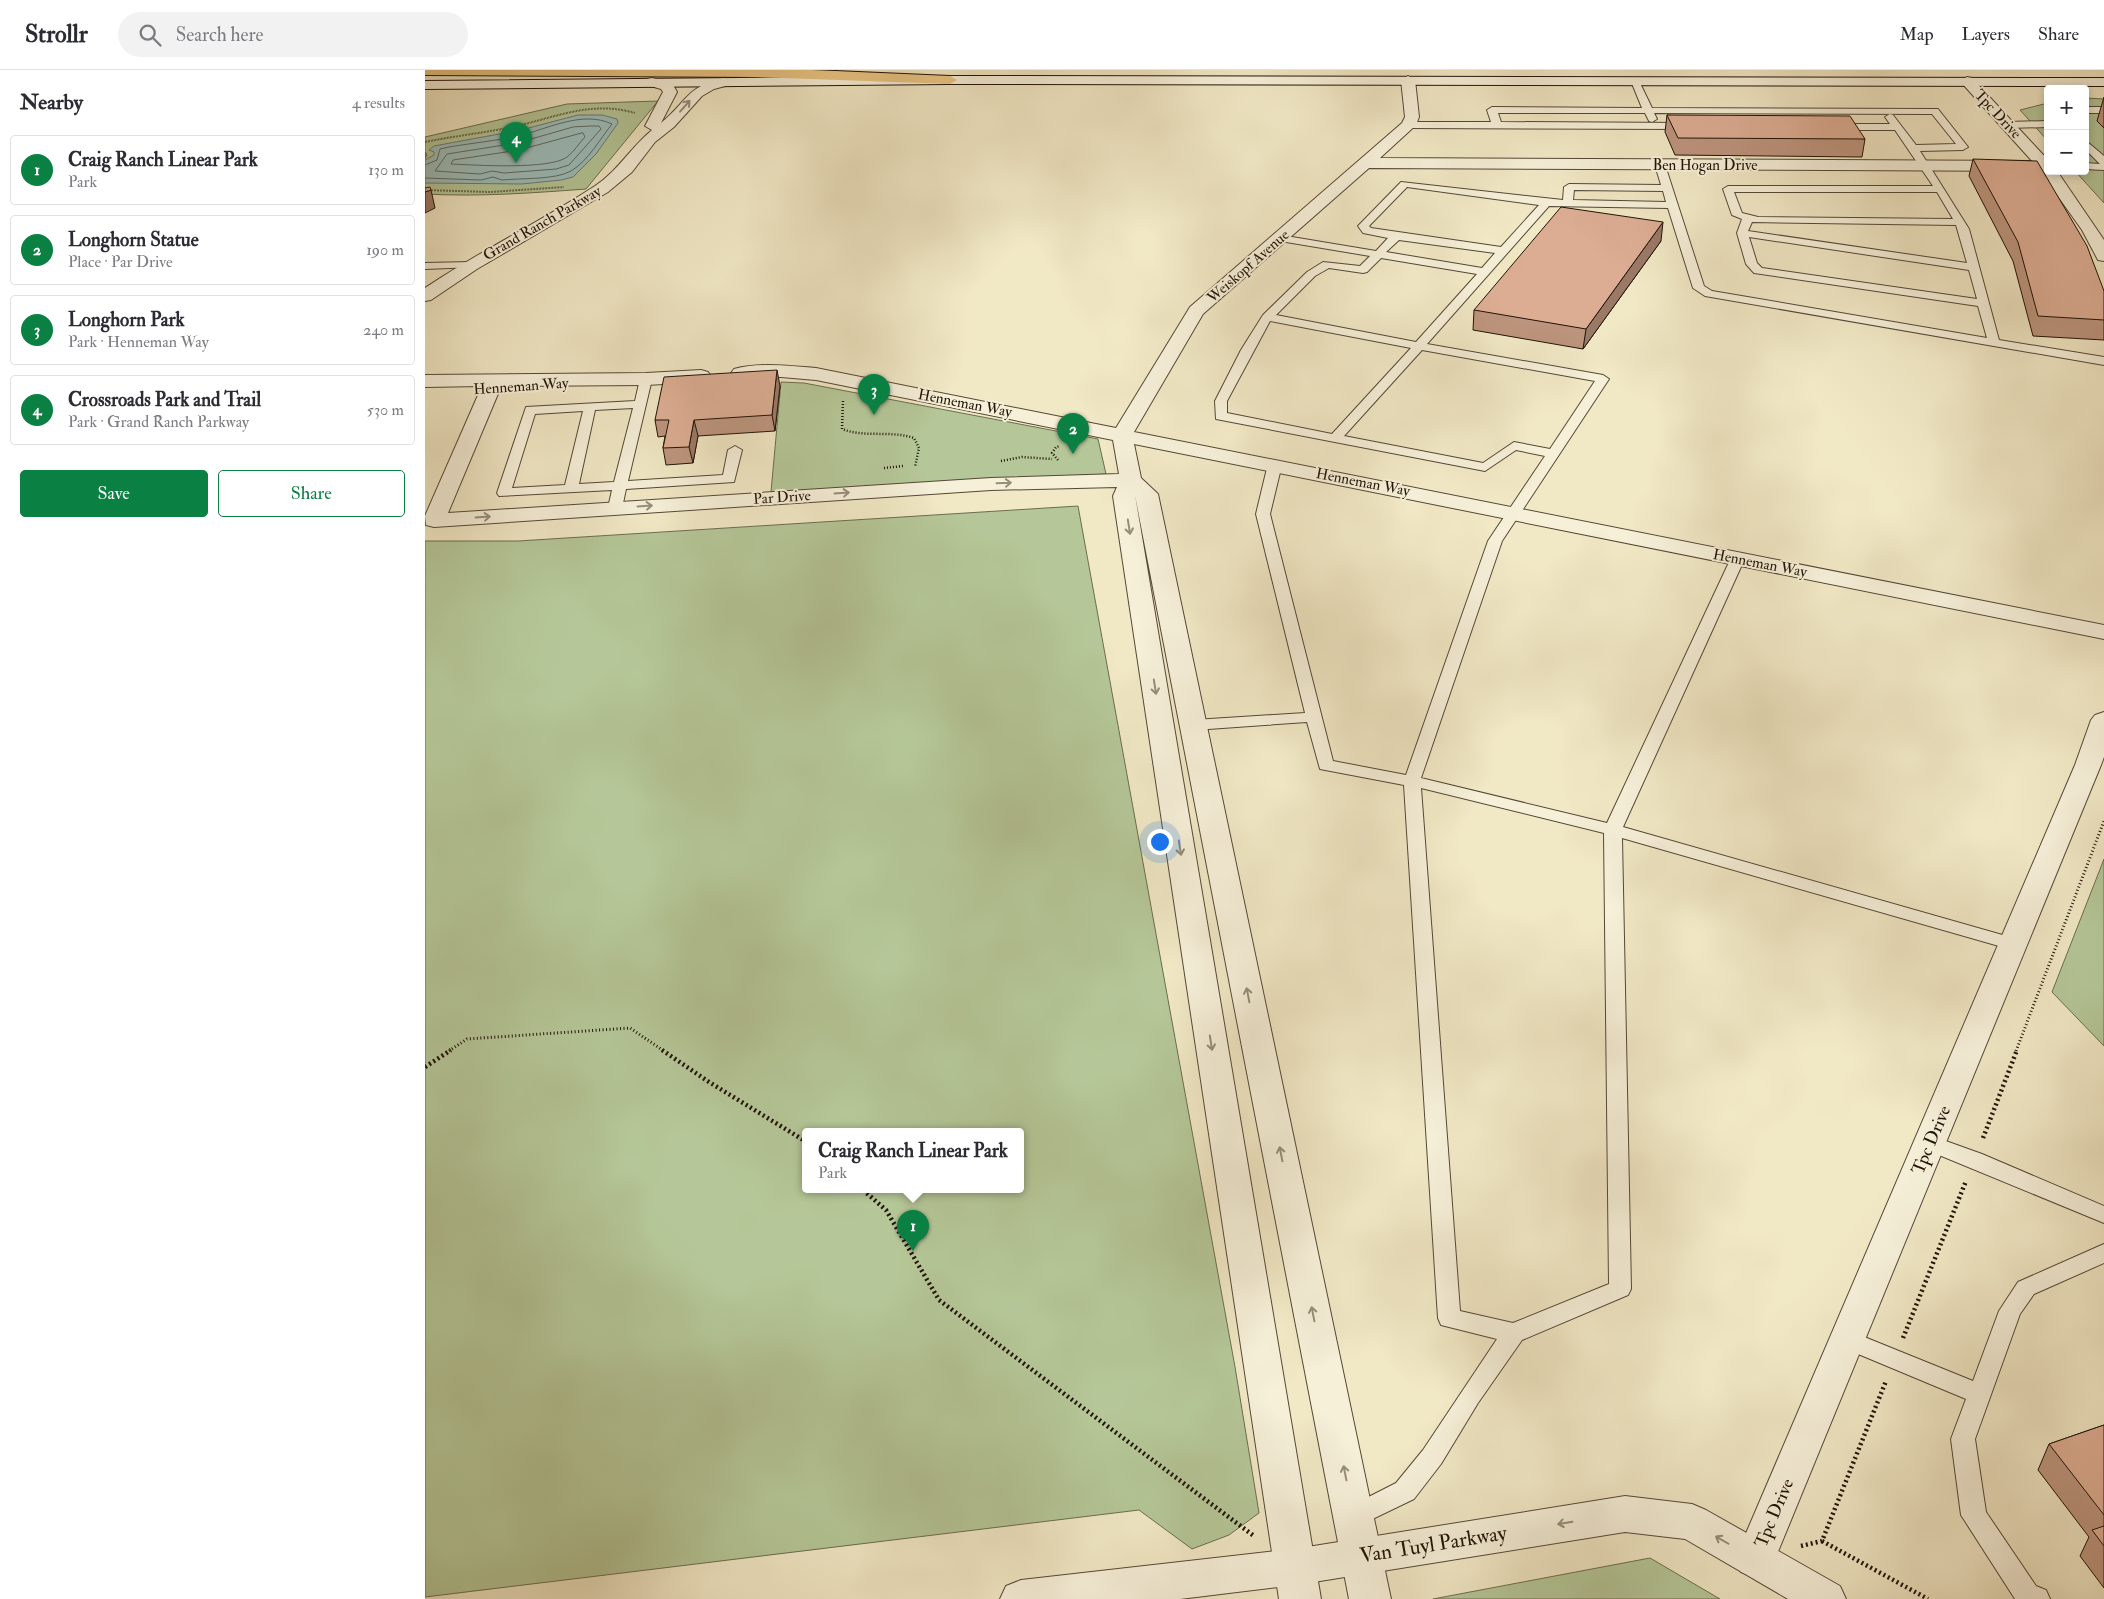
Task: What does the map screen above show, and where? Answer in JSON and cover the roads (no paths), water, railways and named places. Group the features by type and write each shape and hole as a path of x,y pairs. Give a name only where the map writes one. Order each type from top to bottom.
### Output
{"highway":[{"path":"425,71 857,74 951,80"}],"street":[{"path":"425,85 951,80 2104,82"},
{"path":"1408,80 1412,117 1409,125"},
{"name":"Tpc Drive","path":"1967,81 2044,165"},
{"name":"Grand Ranch Parkway","path":"650,139 652,124 670,92 667,86 652,82"},
{"name":"Grand Ranch Parkway","path":"425,296 471,265 602,189 626,169 650,139 669,124 700,90 724,82"},
{"name":"Weiskopf Avenue","path":"1122,434 1196,311 1409,125"},
{"name":"Ben Hogan Drive","path":"1365,164 2044,168"},
{"name":"Tpc Drive","path":"2052,175 2091,230 2104,256"},
{"name":"Henneman Way","path":"425,381 646,379 801,372 1275,464 2104,632"},
{"name":"Henneman Way","path":"425,396 617,379"},
{"name":"Par Drive","path":"490,389 434,520 991,484 1131,480"},
{"path":"1122,434 1131,480 1124,496 1297,1583"},
{"path":"1131,480 1147,494 1370,1599"},
{"name":"Tpc Drive","path":"1755,1559 2088,764 2104,720"},
{"name":"Van Tuyl Parkway","path":"1021,1599 1297,1583 1362,1555 1625,1514 1692,1522 1825,1599"}],"lane":[{"path":"1635,81 1655,126"},
{"path":"1493,128 1492,110 1935,111 1963,147 1913,148"},
{"path":"2089,110 2104,110"},
{"path":"1886,111 1927,166 1964,229 1994,343"},
{"path":"2007,124 2044,124"},
{"path":"1409,125 1493,128 1694,126"},
{"path":"1820,127 1898,127"},
{"path":"2089,147 2104,162"},
{"path":"1660,165 1699,288 1709,294 2104,361"},
{"path":"2089,166 2104,167"},
{"path":"1503,251 1367,231 1363,226 1405,184 1545,203 1673,205"},
{"path":"1568,203 1569,187 1667,188"},
{"path":"1940,188 1728,189 1737,215 1758,220 1960,222"},
{"path":"1335,438 1545,203"},
{"path":"1748,218 1741,233 1752,264 1758,271 1983,303"},
{"path":"1741,233 1974,267"},
{"path":"1396,236 1363,270 1327,264 1311,274 1267,317 1221,400 1221,416 1485,466 1514,446 1553,454"},
{"path":"1280,238 1485,272"},
{"path":"425,266 471,265"},
{"path":"1267,317 1603,379 1495,541 1412,781 1449,1318 1514,1333"},
{"path":"615,508 646,379"},
{"path":"640,404 530,410 505,493 729,479 735,450"},
{"path":"571,490 590,406"},
{"path":"1275,464 1263,514 1326,765 1412,781 1613,830 2013,944"},
{"path":"1354,1517 1405,1491 1432,1457 1470,1396 1514,1333 1620,1289 1613,830 1738,558"},
{"path":"1194,725 1314,717"},
{"path":"1929,1143 1975,1160 2104,1215"},
{"path":"2037,1599 2027,1594 1974,1515 1963,1439 2010,1311 2026,1288 2104,1253"},
{"path":"1847,1338 1979,1394"}],"water":[{"path":"578,115 602,115 617,119 618,123 596,154 573,177 522,184 425,183 425,160 434,155 434,152 429,150 434,146 521,130"}],"place":[{"name":"Crossroads Park and Trail","path":"516,163"},
{"name":"Longhorn Park","path":"874,415"},
{"name":"Longhorn Statue","path":"1073,454"},
{"name":"Craig Ranch Linear Park","path":"913,1251"}]}
